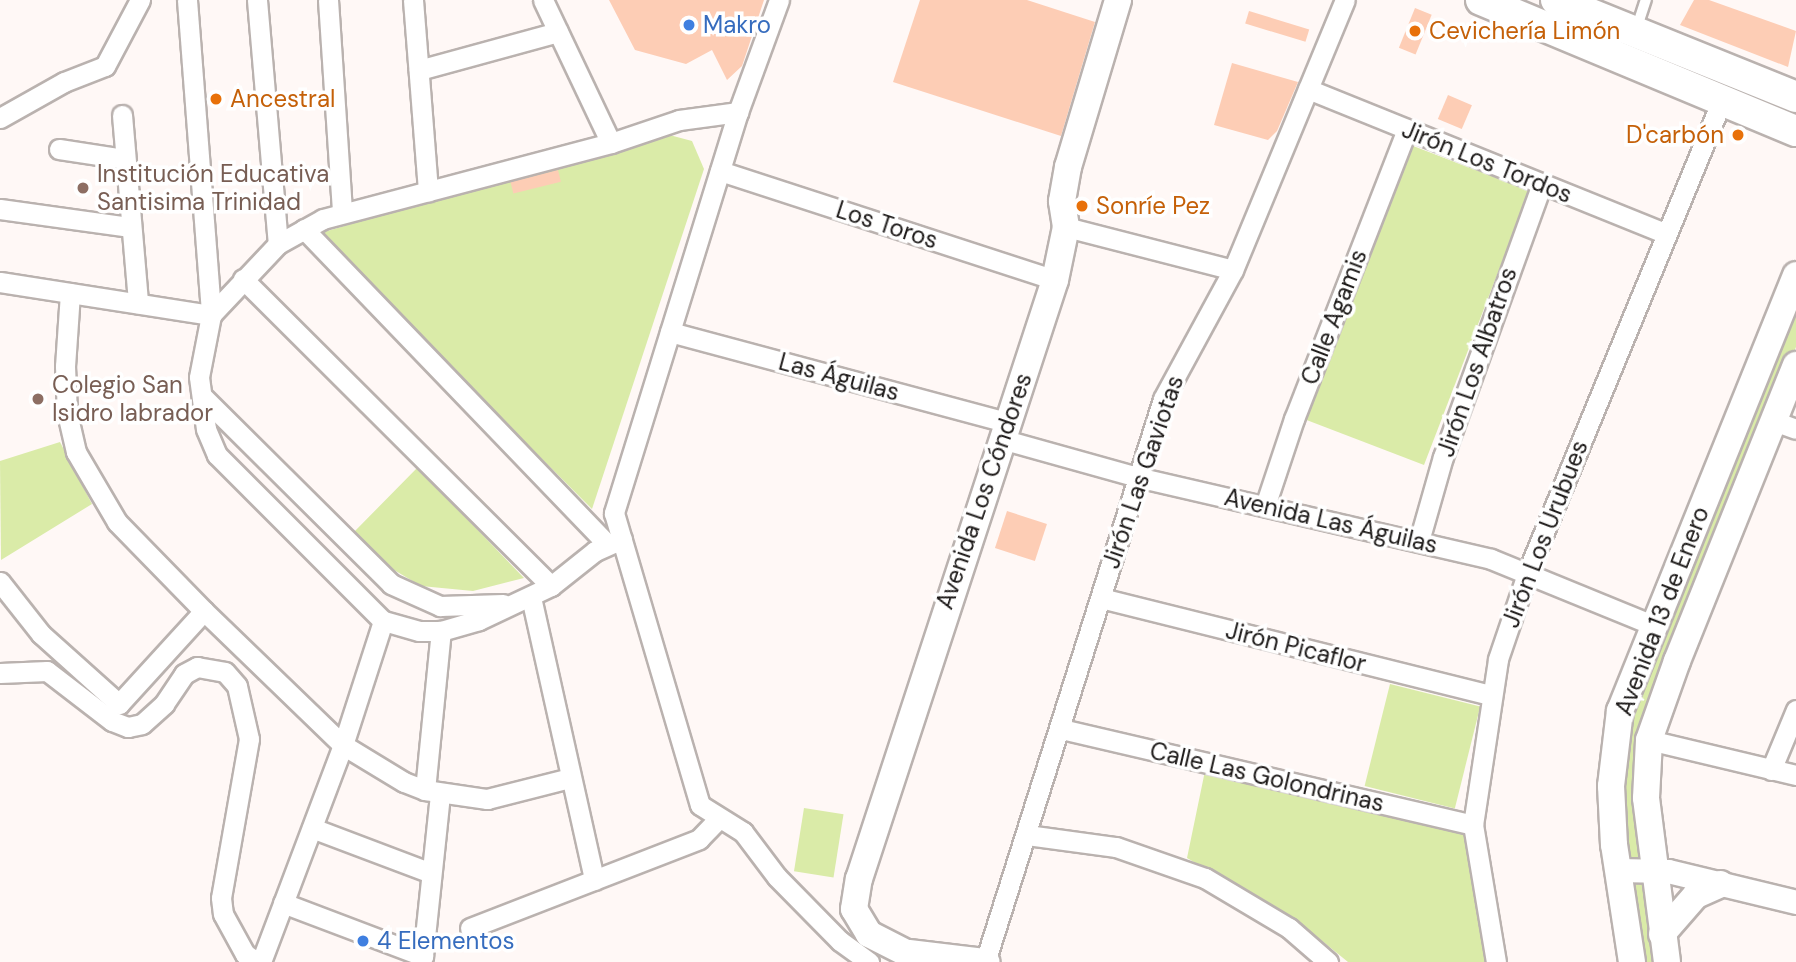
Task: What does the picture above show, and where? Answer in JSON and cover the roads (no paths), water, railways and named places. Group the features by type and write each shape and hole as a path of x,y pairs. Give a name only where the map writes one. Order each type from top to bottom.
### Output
{"main road":[{"name":"Avenida Los Cóndores","path":"985,962 912,959 869,934 854,909 859,878 1055,280 1066,227 1062,201 1068,167 1118,0"},
{"path":"1481,0 1717,113 1796,131"},
{"path":"1556,0 1796,97"},
{"name":"Avenida 13 de Enero","path":"1632,962 1618,870 1613,750 1620,711 1796,275"},
{"name":"Avenida 13 de Enero","path":"1667,962 1652,870 1646,799 1650,740 1785,425 1796,365"},
{"path":"1662,934 1696,895 1721,884"}],"street":[{"path":"0,118 64,82 105,66 140,0"},
{"path":"187,0 211,315 201,352 206,429 217,455 383,621 419,631 441,631 526,600 615,542"},
{"path":"257,0 278,244"},
{"path":"328,0 342,213"},
{"path":"413,0 428,191"},
{"path":"543,0 611,143"},
{"path":"779,0 738,112 614,513 615,542 700,805 743,832 777,877 840,940 869,962"},
{"name":"Jirón Las Gaviotas","path":"985,962 1061,729 1137,477 1183,356 1233,270 1345,0"},
{"path":"419,70 558,32"},
{"name":"Jirón Los Tordos","path":"1308,89 1667,234"},
{"path":"211,315 278,244 304,229 342,213 611,143 679,120 738,112"},
{"name":"Jirón Los Urubues","path":"1496,962 1473,825 1490,695 1528,571 1717,113"},
{"path":"122,115 129,227 138,303"},
{"name":"Calle Agamis","path":"1265,506 1294,419 1407,129"},
{"path":"59,149 125,159"},
{"name":"Los Toros","path":"720,171 1055,280"},
{"name":"Jirón Los Albatros","path":"1419,541 1443,457 1542,184"},
{"path":"0,209 129,227"},
{"path":"1066,227 1233,270"},
{"path":"304,229 615,542"},
{"path":"243,279 551,586"},
{"path":"0,282 211,315"},
{"path":"70,293 65,366 67,413 76,452 117,522 204,611 343,745 432,792 487,800 570,778"},
{"name":"Las Águilas","path":"670,332 1004,431"},
{"path":"204,398 391,584 440,606 526,600"},
{"name":"Avenida Las Águilas","path":"1004,431 1137,477 1419,541 1528,571 1653,625"},
{"path":"4,591 41,634 120,704 204,611"},
{"name":"Jirón Picaflor","path":"1101,598 1490,695"},
{"path":"526,600 594,880"},
{"path":"0,673 47,671 112,721 128,727 142,724 164,704 184,674 197,667 225,672 237,686 248,738 221,898 223,914 245,954 259,962 343,745 383,621"},
{"path":"283,903 423,956 431,873 432,792 441,631"},
{"path":"1771,770 1796,710"},
{"name":"Calle Las Golondrinas","path":"1061,729 1473,825"},
{"path":"1650,740 1796,775"},
{"path":"470,928 699,839 719,818"},
{"path":"312,828 431,873"},
{"path":"1027,835 1116,847 1205,878 1289,928 1328,962"},
{"path":"1618,870 1652,870 1796,902"}],"lane":[{"path":"1636,32 1646,0"}],"place":[{"name":"Makro","path":"689,25"},
{"name":"Cevichería Limón","path":"1415,31"},
{"name":"Ancestral","path":"216,99"},
{"name":"D'carbón","path":"1738,135"},
{"name":"Institución Educativa Santisima Trinidad","path":"83,188"},
{"name":"Sonríe Pez","path":"1082,206"},
{"name":"Colegio San Isidro labrador","path":"38,399"},
{"name":"4 Elementos","path":"363,941"}]}
